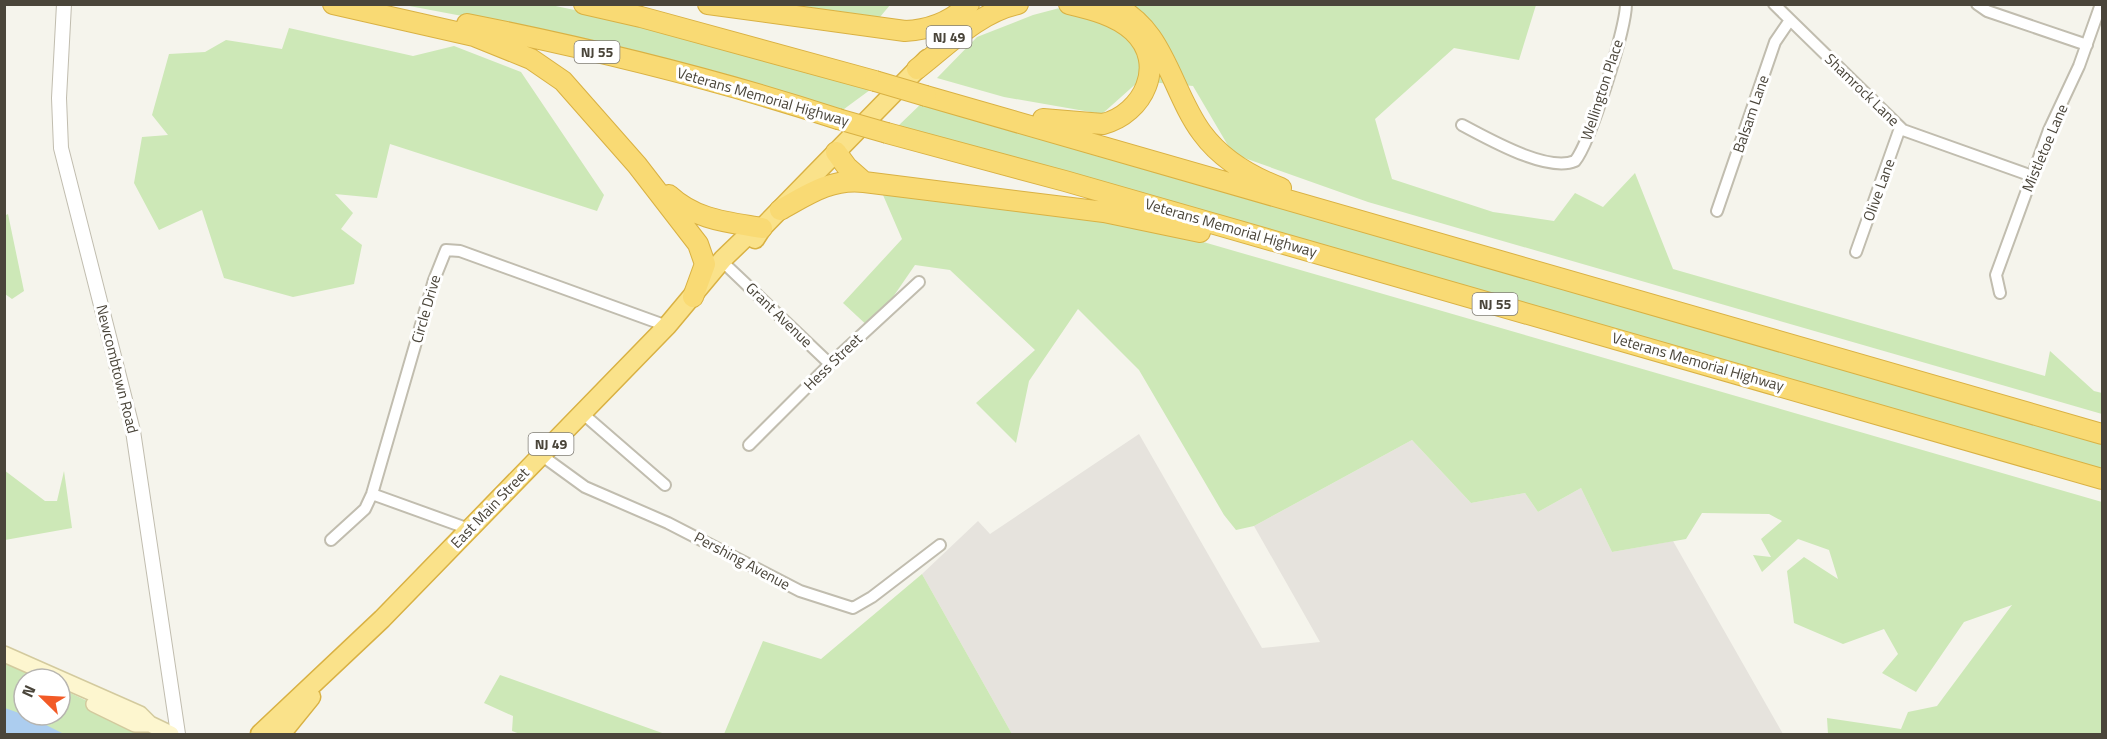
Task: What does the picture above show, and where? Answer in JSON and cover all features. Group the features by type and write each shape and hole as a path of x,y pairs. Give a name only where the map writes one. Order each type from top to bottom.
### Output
{"highway":[{"path":"333,4 474,36 531,60 563,81 637,165 701,249 705,264 693,297"},
{"name":"Veterans Memorial Highway","path":"352,4 451,21 624,58 754,91 838,119 1077,184 2103,479"},
{"path":"584,4 694,31 875,81 2103,434"},
{"path":"708,4 905,31 926,29 949,21 969,4"},
{"name":"East Main Street","path":"260,735 335,664 469,529 693,297 728,267 762,228 981,4"},
{"path":"917,69 976,23 1002,9 1018,4"},
{"path":"966,108 1061,122 1102,124 1117,120 1136,106 1145,92 1149,76 1148,57 1138,36 1111,17 1069,4"},
{"path":"1110,4 1134,17 1145,27 1195,124 1215,148 1230,160 1278,187 1454,248"},
{"path":"836,152 847,167 864,182"},
{"path":"637,165 677,202 698,216 762,228"},
{"path":"780,210 819,188 844,182 864,182 1129,216 1437,288"},
{"name":"East Main Street","path":"693,297 703,281 751,232 762,228"},
{"name":"East Main Street","path":"281,735 335,664"}],"main road":[{"path":"4,654 140,714 143,728"},
{"path":"72,694 143,728 171,735"}],"street":[{"name":"Newcombtown Road","path":"64,4 59,98 61,148 133,431 178,735"},
{"name":"Wellington Place","path":"1462,125 1497,144 1518,152 1558,164 1575,161 1584,145 1603,90 1621,34 1626,4"},
{"name":"Shamrock Lane","path":"1774,4 1900,128 2032,176"},
{"path":"1977,4 1987,11 2087,45"},
{"name":"Mistletoe Lane","path":"2000,293 1996,275 2049,130 2066,97 2101,4"},
{"name":"Balsam Lane","path":"1717,211 1775,42 1790,20"},
{"name":"Olive Lane","path":"1856,252 1900,128"},
{"name":"Circle Drive","path":"372,494 434,280 446,250 460,251 667,326"},
{"name":"Grant Avenue","path":"728,267 830,364"},
{"name":"Hess Street","path":"749,445 830,364 919,282"},
{"path":"582,413 665,485"},
{"name":"Pershing Avenue","path":"541,455 585,487 668,523 800,591 853,608 872,597 940,544"},
{"path":"331,540 365,509 372,494 469,529"}],"shaded area":[{"path":"1139,434 1262,648 1320,642 1254,526 1412,440 1471,503 1525,493 1538,512 1581,488 1612,552 1673,541 1783,734 1012,734 922,574 978,521 990,534"}],"green space":[{"path":"890,4 880,17 793,5"},
{"path":"404,5 551,5 640,24 874,87 840,112 541,31"},
{"path":"1071,5 1536,5 1519,60 1454,48 1375,119 1392,179 1493,212 1554,221 1575,193 1603,207 1635,173 1673,269 2045,376 2050,351 2094,391 2102,393 2102,414 1368,202 1233,154 1193,86 1139,81 1102,114 1004,97 937,78 977,37 1033,15"},
{"path":"289,28 413,56 454,46 521,72 604,195 597,211 390,144 377,198 335,194 353,213 341,229 362,245 354,284 293,297 224,278 202,210 159,230 134,183 142,137 168,135 152,115 169,54 205,52 226,40 282,49"},
{"path":"924,101 2102,439 2102,473 897,127"},
{"path":"883,195 1117,217 2102,502 2102,734 1828,734 1827,718 1901,729 1908,712 1937,706 2012,605 1964,622 1916,692 1882,673 1898,654 1884,629 1843,644 1794,623 1787,571 1804,557 1838,579 1829,550 1798,539 1762,572 1753,555 1771,557 1761,539 1782,521 1769,514 1702,513 1686,539 1612,552 1581,488 1538,512 1525,493 1471,503 1412,440 1254,526 1236,530 1224,515 1139,370 1078,309 1029,381 1016,443 976,403 1035,350 950,270 915,265 871,329 843,303 902,239"},
{"path":"8,214 24,291 12,299 5,294 4,216"},
{"path":"4,470 45,501 57,501 64,471 72,528 5,540"},
{"path":"922,574 1012,734 724,734 763,641 821,659"},
{"path":"4,663 13,667 12,727 72,727 72,694 135,724 145,734 5,734"},
{"path":"500,675 665,734 520,734 512,731 513,716 484,703"}],"water":[{"path":"5,708 12,711 12,727 50,727 64,734 5,734"}]}
